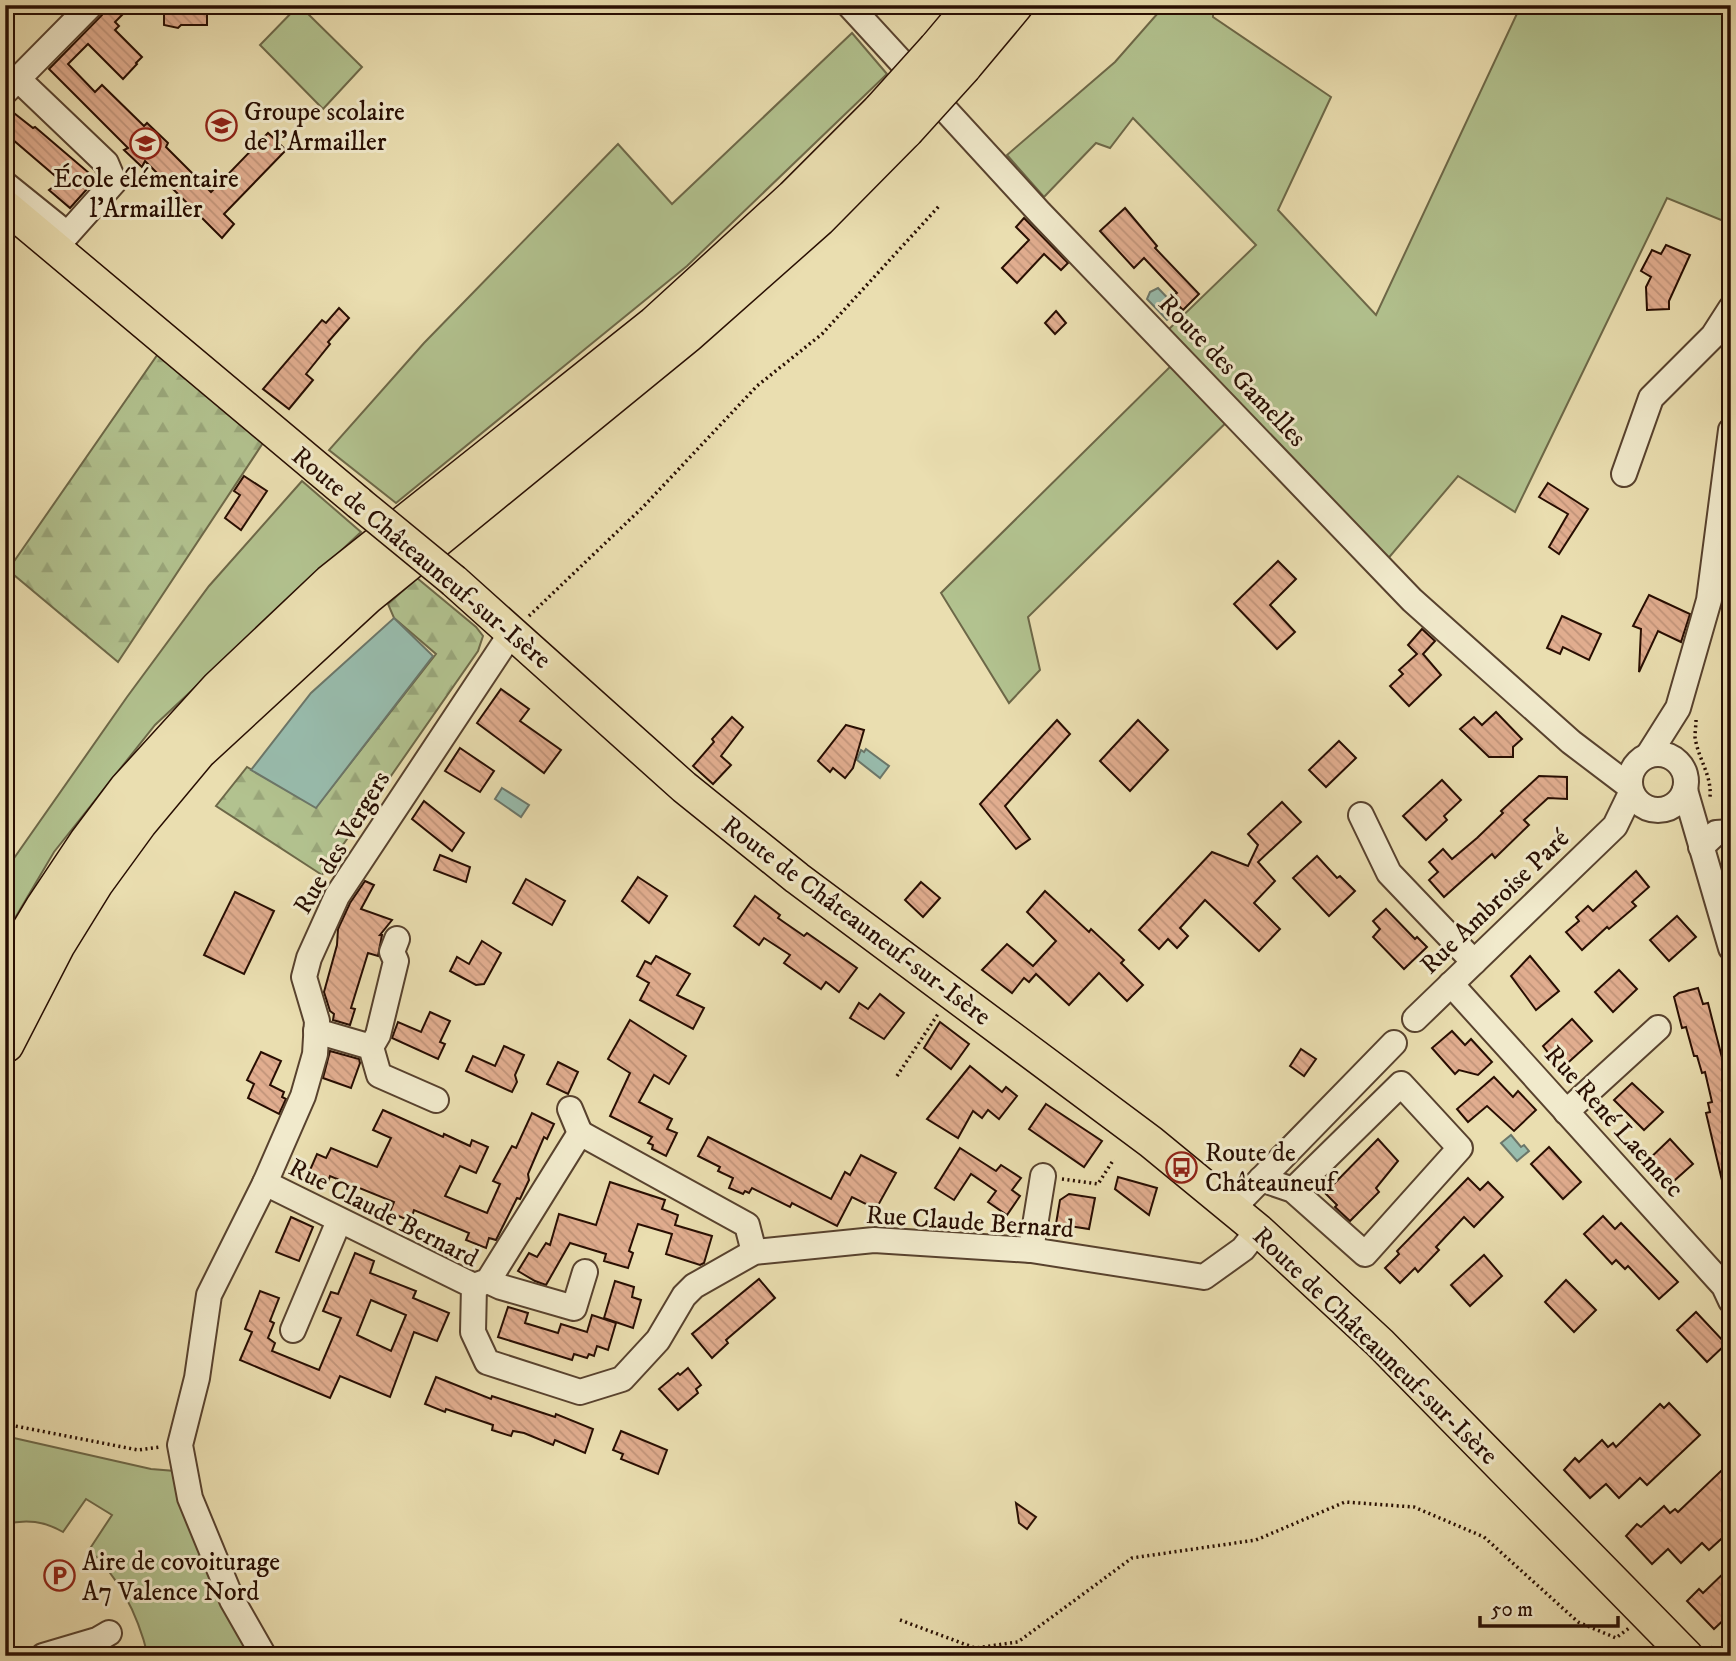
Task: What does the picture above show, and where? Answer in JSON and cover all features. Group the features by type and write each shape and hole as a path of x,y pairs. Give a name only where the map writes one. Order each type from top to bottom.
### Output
{"highway":[{"path":"950,58 974,5"},
{"path":"5,1044 56,945 95,882 138,823 198,751 366,596 687,334 818,218 893,120 950,58 1014,5"},
{"path":"5,973 44,908 119,800 219,689 331,583 655,325 794,198 893,120"}],"main road":[{"name":"Route de Châteauneuf-sur-Isère","path":"5,206 62,241 359,503 454,581 684,787 808,887 1151,1142 1258,1230 1380,1343 1687,1656"}],"street":[{"path":"5,184 62,241 114,182 106,163 12,85 91,5"},
{"name":"Route des Gamelles","path":"849,5 1040,213 1412,600 1571,742 1642,800 1716,837"},
{"path":"1624,474 1651,398 1713,336 1731,308"},
{"path":"1680,763 1709,600 1731,430"},
{"name":"Rue des Vergers","path":"180,1445 197,1378 209,1295 265,1183 303,1096 314,1054 317,1021 304,976 309,958 337,896 512,632"},
{"path":"1591,757 1645,756 1661,753 1671,756 1680,763 1686,776 1685,790 1680,800 1671,807 1642,800 1630,776 1645,756 1687,714"},
{"path":"1685,790 1716,837 1731,948"},
{"name":"Rue Ambroise Paré","path":"1415,1019 1642,800"},
{"path":"1361,815 1389,873 1474,962"},
{"path":"397,939 391,952 396,961 378,1035 371,1047 379,1076 436,1100"},
{"name":"Rue René Laennec","path":"1451,984 1724,1286 1731,1301"},
{"path":"1566,1111 1658,1028"},
{"path":"316,1031 371,1047"},
{"path":"1233,1209 1394,1043"},
{"path":"1261,1179 1293,1190 1365,1254 1460,1149 1401,1084 1293,1190"},
{"path":"570,1109 580,1133 747,1225 754,1252"},
{"path":"580,1133 481,1284 574,1308 585,1272"},
{"path":"1031,1250 1043,1176"},
{"name":"Rue Claude Bernard","path":"265,1183 340,1221 481,1284 473,1332 486,1362 580,1392 622,1379 658,1340 684,1296 694,1286 754,1252 874,1240 1031,1250 1204,1277 1243,1249 1258,1230"},
{"path":"293,1330 340,1221"},
{"path":"180,1445 190,1498 232,1600 264,1656"},
{"path":"43,1656 97,1640 109,1633"}],"path":[{"path":"512,632 643,507 757,386 822,334 940,205"},
{"path":"1687,714 1711,786 1709,815 1716,837"},
{"path":"897,1076 951,993"},
{"path":"1043,1176 1098,1184 1114,1159"},
{"path":"5,1424 138,1450 180,1445"},
{"path":"900,1620 975,1648 1018,1642 1132,1558 1256,1540 1345,1502 1414,1507 1484,1537 1578,1622 1616,1637 1648,1615"}],"green space":[{"path":"299,5 362,67 323,109 260,45"},
{"path":"1165,5 1213,5 1213,17 1331,97 1278,210 1376,315 1521,5 1731,5 1731,224 1667,198 1515,512 1458,476 1386,561 1242,407 1028,617 1040,670 1009,703 941,593 1176,361 1169,329 1256,245 1133,118 1110,148 1096,143 1044,197 1007,155 1115,62"},
{"path":"852,33 887,74 687,266 396,503 329,450 424,343 618,144 672,204"},
{"path":"160,351 263,443 118,662 8,570"},
{"path":"302,481 361,532 155,725 54,852 5,935 5,871 209,586"},
{"path":"417,578 476,627 483,636 478,651 322,875 216,806 247,767 316,807 436,654 394,618 388,604"},
{"path":"5,1436 151,1469 175,1471 254,1656 148,1656 127,1598 110,1573 89,1550 112,1515 86,1499 63,1532 35,1522 5,1524"}],"shaded area":[{"path":"1158,288 1179,310 1167,320 1147,299 1150,292"},
{"path":"394,618 433,656 316,808 251,770 311,693"},
{"path":"866,749 889,766 880,778 857,760 861,750 864,752"},
{"path":"502,788 529,805 521,817 495,799"},
{"path":"1511,1135 1521,1147 1524,1145 1529,1151 1517,1161 1501,1143"}],"building":[{"path":"105,5 132,5 115,22 119,26 115,30 142,57 123,79 88,44 68,64 95,92 102,85 144,126 147,123 168,143 166,147 211,192 268,133 286,150 224,214 234,224 222,238 145,161 142,167 124,150 128,148 49,69 102,15"},
{"path":"164,5 207,5 207,25 181,25 178,28 164,25"},
{"path":"5,106 35,127 96,179 70,208 49,190 61,181 5,133"},
{"path":"1125,208 1157,246 1155,248 1199,294 1183,310 1171,298 1177,293 1144,258 1134,268 1100,231"},
{"path":"1024,218 1068,263 1061,270 1044,254 1017,283 1002,268 1029,240 1016,227"},
{"path":"1666,245 1690,255 1669,301 1669,309 1647,310 1646,287 1651,277 1641,271 1652,250 1661,254"},
{"path":"339,308 349,318 306,374 313,380 289,409 263,389 322,320 326,323"},
{"path":"1056,311 1066,323 1055,334 1045,323"},
{"path":"244,476 267,491 241,530 225,518 240,495 234,491"},
{"path":"1548,483 1588,509 1559,554 1549,547 1568,514 1539,497"},
{"path":"1278,561 1296,579 1270,605 1295,632 1277,649 1234,604"},
{"path":"1649,595 1690,614 1681,642 1658,631 1639,672 1641,629 1633,626"},
{"path":"1562,616 1601,634 1589,660 1563,647 1560,654 1547,648"},
{"path":"1422,629 1435,641 1423,654 1441,675 1409,706 1390,686 1403,674 1399,670 1417,654 1408,645"},
{"path":"501,689 529,709 520,721 561,750 544,773 477,723"},
{"path":"1496,712 1522,739 1513,747 1513,757 1489,757 1460,729 1474,717 1482,725"},
{"path":"732,717 743,727 721,756 731,765 713,784 693,766"},
{"path":"1057,720 1070,734 1005,806 1030,839 1016,849 980,804"},
{"path":"1138,720 1168,750 1130,791 1100,761"},
{"path":"846,725 864,730 853,768 845,778 833,768 830,772 818,761"},
{"path":"1339,741 1356,758 1326,787 1309,770"},
{"path":"460,748 494,771 480,792 445,771"},
{"path":"1539,776 1567,777 1567,799 1548,798 1524,820 1529,825 1495,858 1492,854 1444,897 1429,880 1438,872 1429,862 1443,849 1452,859"},
{"path":"1442,780 1461,800 1444,816 1447,820 1426,840 1403,816"},
{"path":"424,801 464,833 452,851 412,819"},
{"path":"1282,802 1301,822 1258,862 1275,881 1254,903 1280,929 1259,951 1205,900 1180,928 1188,936 1177,948 1168,939 1159,949 1139,930 1212,852 1248,866 1258,845 1248,834"},
{"path":"440,855 470,867 466,882 434,870"},
{"path":"1317,856 1337,878 1340,876 1355,891 1329,916 1293,878"},
{"path":"1636,871 1649,887 1632,902 1636,906 1582,950 1566,932 1579,921 1576,917 1588,906 1593,911"},
{"path":"638,877 667,896 649,923 622,901"},
{"path":"526,879 565,901 552,925 513,903"},
{"path":"365,881 374,885 361,909 392,920 380,935 378,956 368,953 351,1008 355,1009 350,1025 333,1020 334,1014 330,1011 324,992 337,945 338,929 350,903"},
{"path":"921,882 940,898 923,917 905,900"},
{"path":"1045,891 1124,960 1121,963 1143,985 1127,1001 1099,973 1069,1005 1036,974 1029,982 1024,978 1012,993 982,970 1007,944 1033,966 1056,941 1027,912"},
{"path":"235,892 274,911 244,974 204,955"},
{"path":"755,896 780,915 778,918 804,936 807,933 857,968 839,992 826,982 821,989 784,963 790,955 764,938 759,945 734,926"},
{"path":"1386,909 1415,939 1417,937 1427,947 1404,969 1373,937 1380,929 1373,921"},
{"path":"1677,916 1696,937 1669,961 1650,940"},
{"path":"482,941 501,953 484,984 476,985 450,971 457,957 469,964"},
{"path":"656,956 690,974 677,995 704,1008 693,1029 640,1000 649,983 637,976 645,961 651,964"},
{"path":"1530,956 1559,991 1536,1010 1511,976"},
{"path":"1619,970 1637,989 1613,1012 1595,992"},
{"path":"1698,988 1703,1004 1708,1003 1731,1093 1731,1192 1725,1193 1706,1113 1710,1112 1708,1103 1712,1102 1705,1072 1702,1073 1697,1056 1694,1056 1686,1027 1682,1028 1674,997"},
{"path":"880,994 904,1013 884,1039 850,1018 859,1003 868,1009"},
{"path":"430,1012 450,1021 440,1042 445,1044 438,1059 392,1038 398,1022 421,1032"},
{"path":"1572,1019 1592,1041 1561,1069 1543,1046"},
{"path":"630,1020 686,1056 669,1084 654,1075 639,1102 672,1119 667,1129 677,1133 666,1156 652,1149 653,1145 648,1143 652,1137 610,1116 630,1073 608,1059"},
{"path":"940,1022 969,1044 951,1069 924,1048"},
{"path":"1452,1031 1465,1045 1471,1039 1492,1062 1478,1075 1459,1070 1455,1074 1432,1048"},
{"path":"504,1046 524,1055 515,1075 517,1082 512,1092 466,1071 473,1056 495,1066"},
{"path":"1301,1049 1316,1059 1304,1076 1290,1066"},
{"path":"330,1051 359,1059 351,1088 323,1078"},
{"path":"261,1052 281,1061 270,1085 284,1092 282,1097 286,1099 279,1114 248,1098 254,1084 247,1080"},
{"path":"558,1062 578,1072 568,1094 547,1084"},
{"path":"970,1066 1002,1092 1006,1087 1017,1096 999,1119 988,1110 982,1118 973,1111 958,1138 927,1119"},
{"path":"1494,1077 1513,1097 1518,1091 1536,1110 1514,1131 1487,1106 1468,1122 1457,1109"},
{"path":"1632,1083 1663,1112 1644,1130 1614,1100"},
{"path":"1046,1104 1102,1141 1084,1167 1029,1129"},
{"path":"383,1110 443,1137 444,1134 470,1146 472,1140 488,1147 476,1173 460,1166 445,1196 487,1213 500,1184 493,1181 512,1146 516,1148 532,1113 554,1124 547,1139 544,1137 520,1199 517,1198 496,1240 489,1238 486,1248 466,1240 469,1233 414,1210 412,1217 407,1215 405,1219 390,1212 394,1202 330,1176 328,1182 323,1180 321,1183 307,1177 317,1154 326,1158 331,1148 377,1167 391,1138 373,1130"},
{"path":"708,1137 831,1199 845,1172 850,1175 861,1155 896,1173 876,1209 852,1197 837,1226 792,1203 790,1207 752,1188 749,1193 745,1191 743,1194 729,1188 733,1178 718,1171 720,1167 698,1156"},
{"path":"1378,1139 1398,1161 1376,1188 1379,1192 1350,1221 1325,1193"},
{"path":"1670,1139 1693,1164 1666,1188 1644,1164"},
{"path":"1549,1147 1581,1182 1563,1199 1531,1164"},
{"path":"960,1148 996,1171 1001,1165 1021,1178 1012,1190 1020,1196 1007,1215 988,1202 996,1191 971,1174 954,1200 935,1188"},
{"path":"1118,1177 1157,1188 1149,1215 1115,1189"},
{"path":"1468,1178 1480,1190 1488,1182 1503,1197 1474,1227 1464,1217 1436,1247 1439,1250 1418,1272 1415,1268 1400,1283 1385,1268 1399,1254 1397,1251"},
{"path":"610,1182 665,1200 662,1209 678,1215 675,1225 712,1236 704,1263 700,1265 666,1254 672,1234 638,1224 629,1251 633,1253 628,1268 604,1261 606,1254 570,1243 546,1285 518,1271 529,1253 537,1257 546,1243 550,1245 559,1214 596,1225"},
{"path":"1069,1194 1095,1198 1089,1229 1056,1224 1060,1200"},
{"path":"1603,1216 1615,1229 1621,1223 1678,1282 1659,1299 1628,1266 1625,1269 1616,1260 1612,1264 1584,1234"},
{"path":"291,1217 313,1227 299,1261 276,1252"},
{"path":"355,1253 374,1261 370,1273 416,1291 413,1298 449,1313 437,1341 414,1332 390,1397 340,1376 330,1398 240,1360 252,1332 245,1329 260,1291 279,1298 270,1321 274,1323 268,1338 275,1343 272,1351 319,1370 341,1318 323,1311 331,1292 338,1294","holes":["371,1300 406,1315 391,1351 357,1335"]},
{"path":"1484,1255 1502,1276 1470,1306 1451,1285"},
{"path":"759,1279 775,1298 726,1340 728,1343 712,1358 692,1334"},
{"path":"1566,1280 1596,1310 1574,1332 1545,1302"},
{"path":"615,1281 634,1287 632,1297 641,1300 633,1328 604,1318"},
{"path":"508,1307 528,1313 525,1323 558,1333 561,1324 587,1332 592,1315 616,1323 608,1350 597,1346 594,1356 589,1354 587,1358 574,1354 572,1360 498,1337"},
{"path":"1696,1312 1726,1344 1707,1362 1677,1330"},
{"path":"688,1368 701,1385 696,1389 698,1393 678,1410 659,1389"},
{"path":"436,1377 491,1399 492,1396 555,1417 556,1414 593,1429 585,1453 555,1440 553,1445 513,1431 511,1436 492,1430 493,1425 425,1404"},
{"path":"1669,1403 1700,1435 1647,1485 1640,1478 1619,1498 1606,1484 1590,1498 1564,1470 1575,1458 1579,1462 1602,1440 1608,1447 1613,1443 1616,1447 1660,1404 1664,1408"},
{"path":"621,1431 667,1450 658,1474 621,1459 623,1454 613,1450"},
{"path":"1722,1470 1731,1478 1731,1530 1709,1550 1702,1543 1681,1563 1668,1549 1652,1564 1626,1536 1637,1524 1641,1527 1664,1506 1670,1513 1675,1509 1678,1512"},
{"path":"1016,1503 1036,1517 1027,1529 1019,1523"},
{"path":"1731,1566 1731,1613 1714,1629 1687,1601 1699,1589 1703,1593"}],"place":[{"name":"Groupe scolaire de l'Armailler","path":"221,126"},
{"name":"École élémentaire l'Armailler","path":"146,143"},
{"name":"Route de Châteauneuf","path":"1182,1167"},
{"name":"Aire de covoiturage A7 Valence Nord","path":"59,1576"}]}
